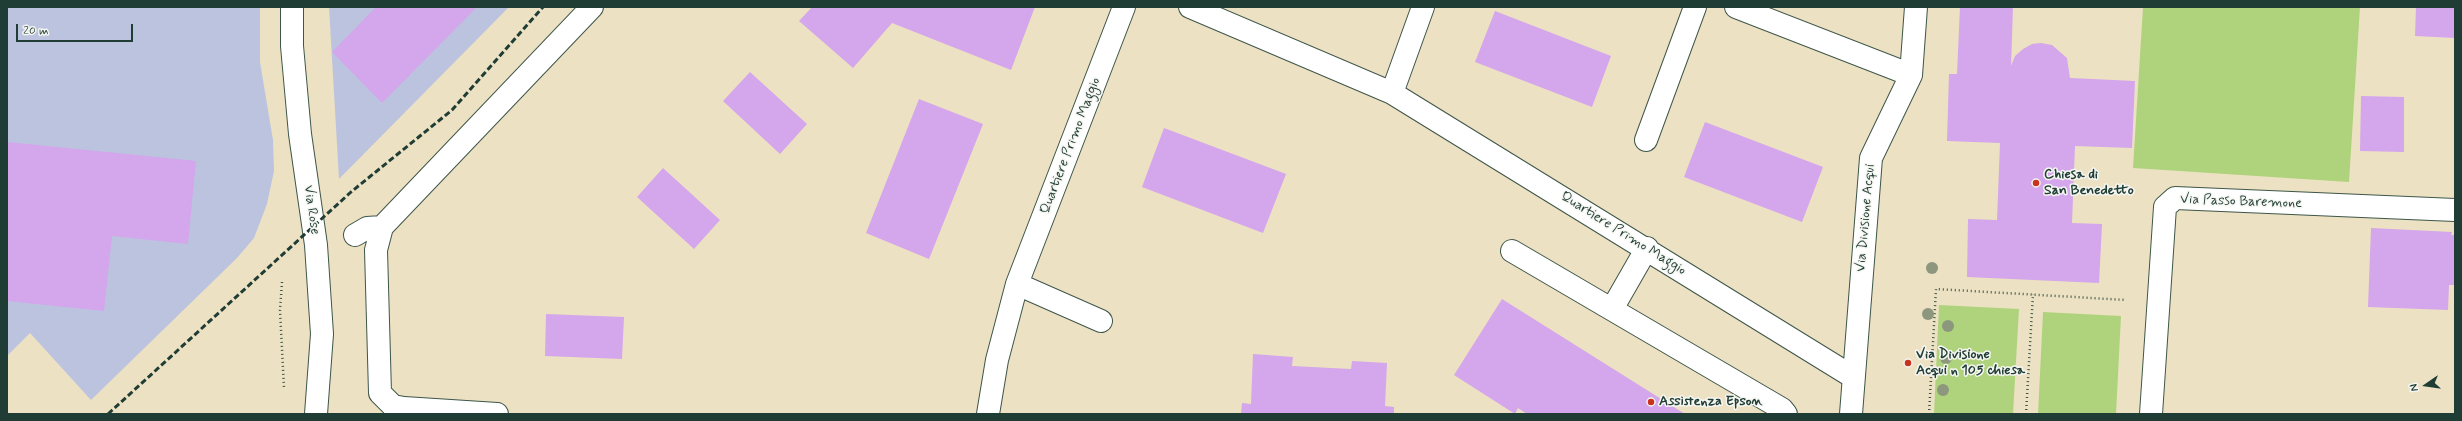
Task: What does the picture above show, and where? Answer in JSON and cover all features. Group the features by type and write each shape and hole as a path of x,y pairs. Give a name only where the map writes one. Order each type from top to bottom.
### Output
{"street":[{"name":"Via Rose","path":"292,7 292,46 300,134 316,245 322,334 316,414"},
{"path":"497,414 393,406 380,393 376,250 382,227 592,7"},
{"name":"Quartiere Primo Maggio","path":"988,414 998,360 1018,284 1124,7"},
{"name":"Quartiere Primo Maggio","path":"1190,7 1392,93 1647,248 1853,377"},
{"path":"1392,93 1424,7"},
{"path":"1646,140 1695,7"},
{"path":"1736,7 1911,75"},
{"name":"Via Divisione Acqui","path":"1850,414 1871,158 1911,75 1916,7"},
{"name":"Via Passo Baremone","path":"2151,414 2165,207 2175,198 2455,210"},
{"path":"355,235 367,228 382,227"},
{"path":"1612,310 1647,248"},
{"path":"1512,251 1782,409 1786,414"},
{"path":"1018,284 1101,321"}],"path":[{"path":"282,282 280,310 284,390"},
{"path":"1929,414 1936,289 2131,300"},
{"path":"2026,414 2033,294"}],"shaded area":[{"path":"7,7 260,7 260,62 273,140 274,171 267,204 254,238 237,258 91,400 30,333 7,356"},
{"path":"329,7 509,7 339,179"}],"green space":[{"path":"2143,7 2360,7 2349,182 2133,168"},
{"path":"1939,305 2019,309 2013,414 1934,414"},
{"path":"2043,312 2121,316 2116,414 2038,414"}],"building":[{"path":"376,7 477,7 382,103 332,52"},
{"path":"812,7 1035,7 1011,70 892,23 853,68 799,21"},
{"name":"Chiesa di San Benedetto","path":"1960,7 2013,7 2011,66 2015,56 2023,49 2032,44 2041,43 2052,45 2067,58 2070,78 2135,81 2132,148 2075,146 2072,223 2102,224 2099,283 1967,277 1968,219 1997,220 2000,143 1947,141 1949,74 1957,74"},
{"path":"2416,7 2455,7 2455,38 2415,36"},
{"path":"1495,11 1611,56 1592,107 1475,62"},
{"path":"750,72 807,124 780,154 723,101"},
{"path":"2361,96 2404,97 2404,152 2360,151"},
{"path":"919,99 983,124 929,259 866,233"},
{"path":"1705,122 1823,167 1802,222 1684,177"},
{"path":"1164,128 1286,174 1263,233 1142,187"},
{"path":"7,142 196,161 188,244 112,236 104,311 7,301"},
{"path":"663,168 720,220 694,249 637,197"},
{"path":"2371,228 2452,232 2451,235 2455,235 2455,285 2449,285 2448,310 2368,307"},
{"path":"1502,299 1685,414 1527,414 1518,408 1515,414 1454,375"},
{"path":"546,314 624,317 622,359 545,356"},
{"path":"1253,354 1293,357 1292,366 1351,369 1352,361 1387,363 1385,406 1394,407 1394,414 1241,414 1242,403 1251,404"}],"railway":[{"path":"108,414 351,192 452,110 543,7"}],"place":[{"name":"Chiesa di San Benedetto","path":"2036,183"},
{"name":"Via Divisione Acqui n 105 chiesa","path":"1908,363"},
{"name":"Assistenza Epson","path":"1651,402"}]}
